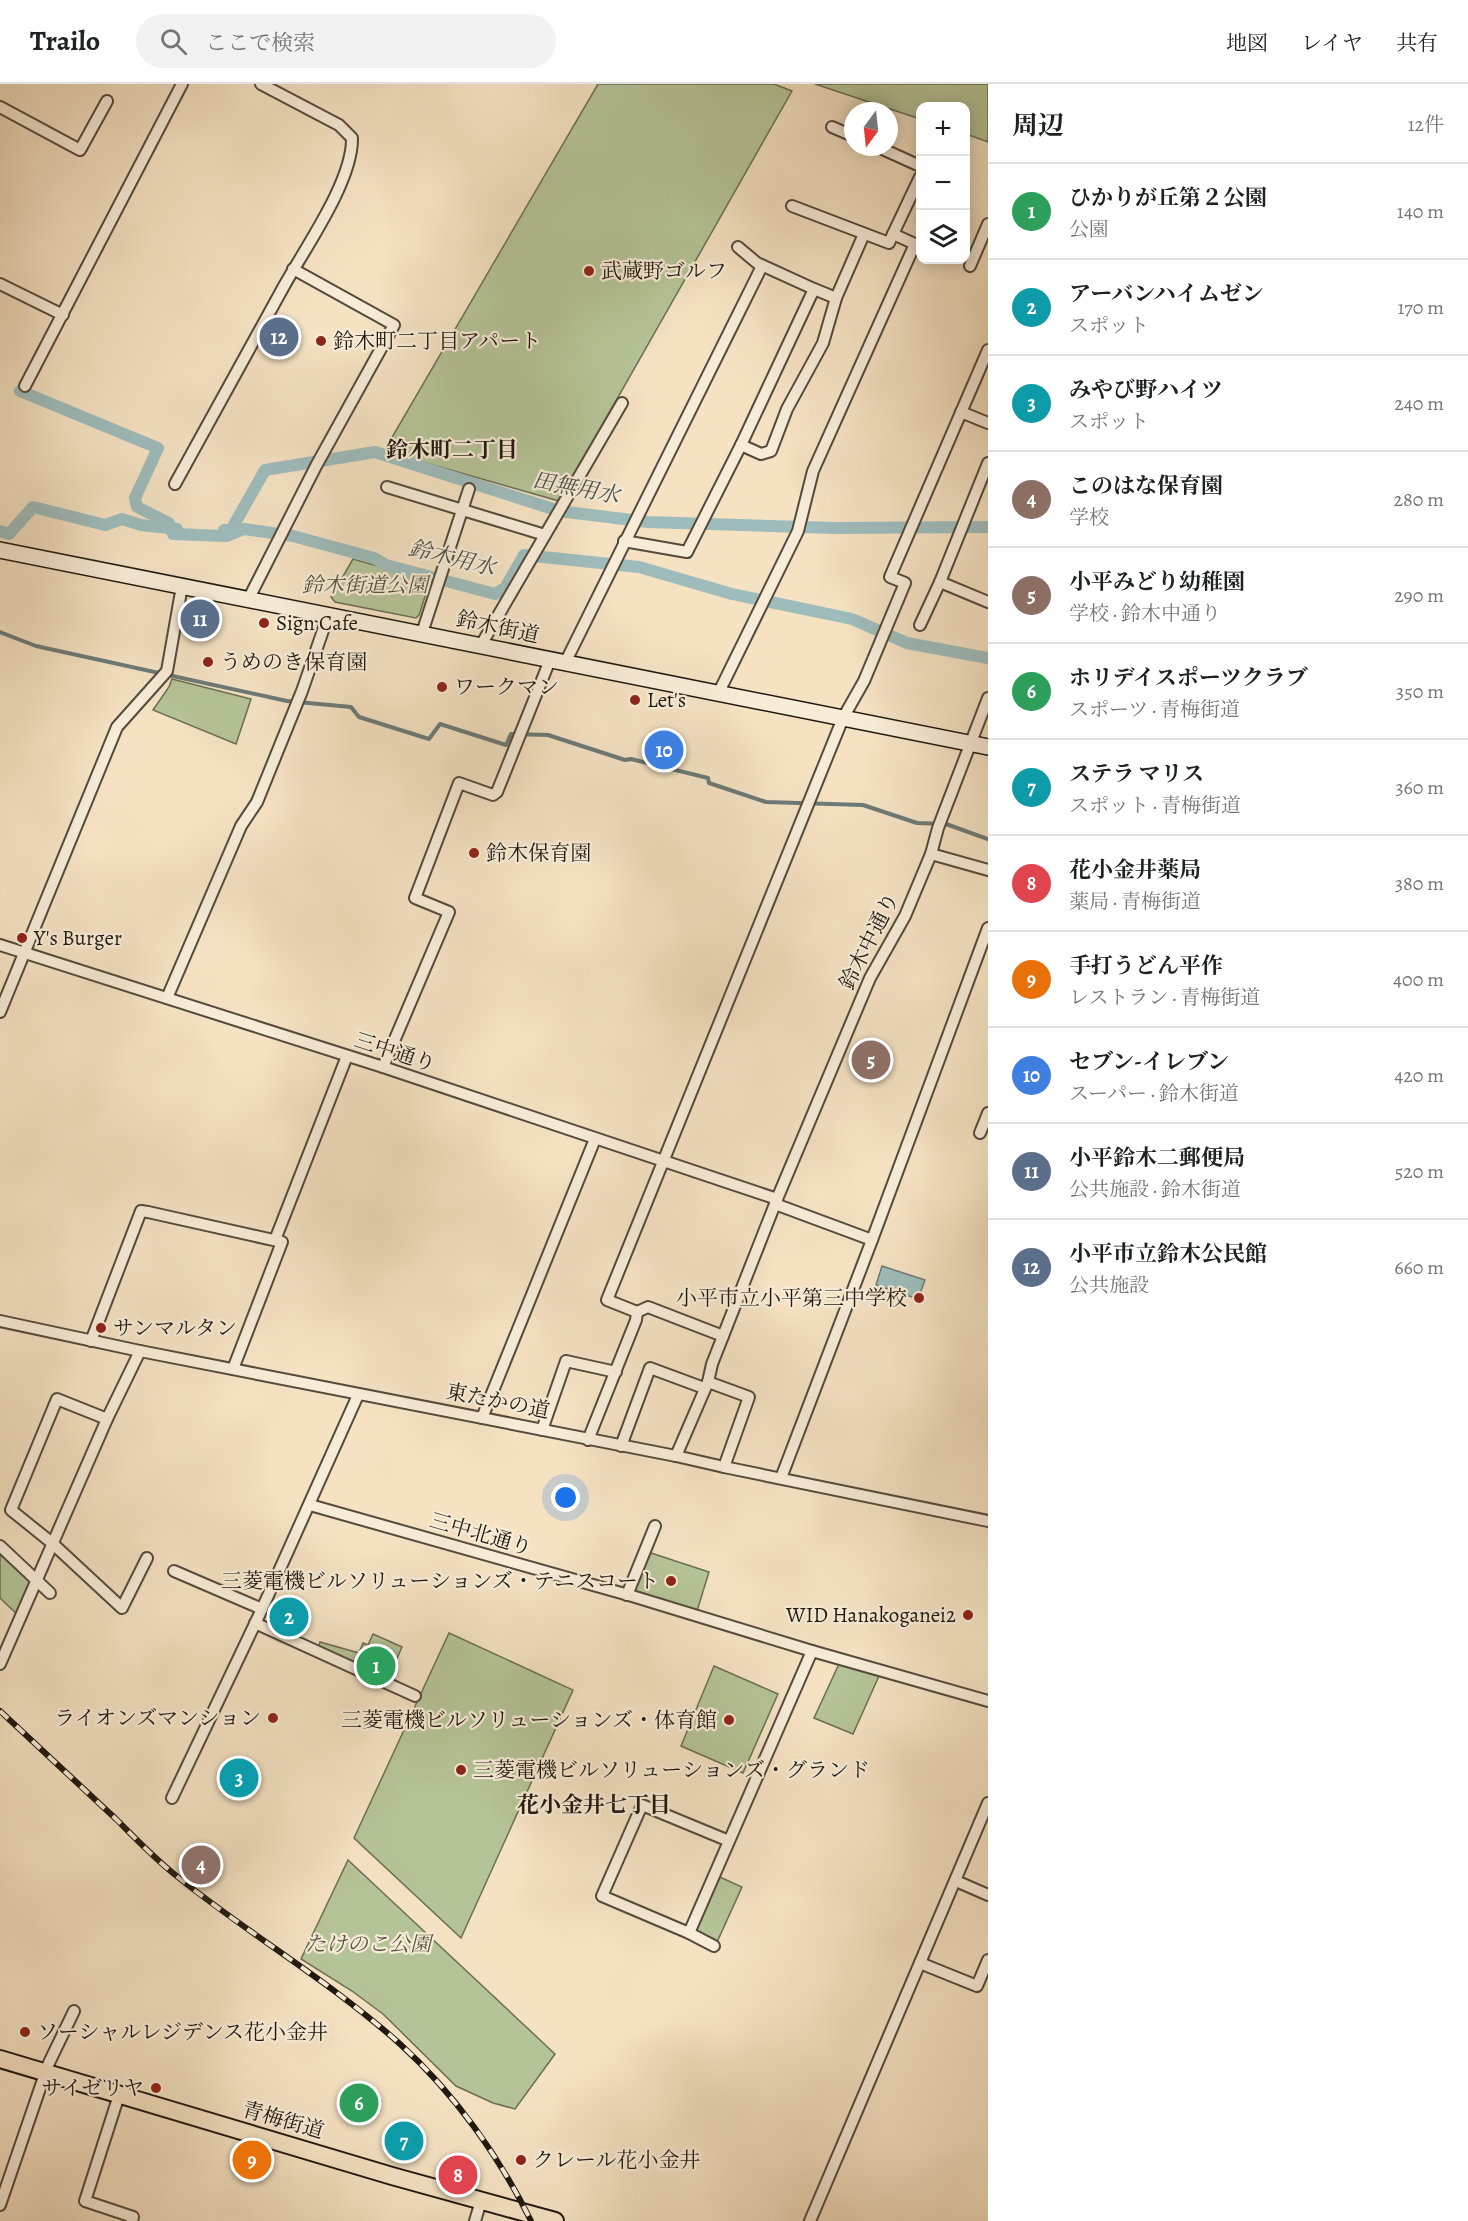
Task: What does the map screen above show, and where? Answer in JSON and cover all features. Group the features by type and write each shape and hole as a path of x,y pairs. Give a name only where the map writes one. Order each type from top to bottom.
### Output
{"main road":[{"name":"鈴木街道","path":"0,550 988,747"},
{"name":"青梅街道","path":"0,2059 555,2221"}],"street":[{"path":"175,484 347,171 352,152 352,138 339,125 261,84"},
{"path":"25,386 63,315 176,86"},
{"path":"0,107 80,150 107,101"},
{"path":"832,127 844,132"},
{"path":"898,155 916,163"},
{"path":"792,206 889,243 916,187"},
{"path":"970,266 988,224"},
{"path":"741,445 761,454 771,451 787,409 823,343 836,298 864,234"},
{"path":"718,694 799,527 813,471 915,244 893,234"},
{"path":"738,247 762,266 836,298"},
{"path":"383,1067 449,912 415,898 459,783 493,795 497,792 557,661 614,563 762,266"},
{"path":"248,600 316,466 394,325 293,269"},
{"path":"0,284 63,315"},
{"path":"624,541 687,552 741,445 814,289"},
{"path":"723,1336 648,1307 637,1312 607,1300 843,718 864,681 884,634 904,583 890,577 988,350"},
{"path":"482,645 622,403"},
{"path":"961,412 988,423"},
{"path":"920,625 988,463"},
{"path":"387,487 545,535"},
{"path":"423,633 469,489"},
{"path":"940,582 988,602"},
{"path":"0,1012 117,727 167,671 182,586"},
{"path":"167,998 241,826 257,802 302,691 327,616"},
{"name":"鈴木中通り","path":"676,1456 706,1385 712,1364 776,1202 870,978 905,916 931,854 940,823 988,698"},
{"path":"931,854 988,870"},
{"path":"781,1478 988,928"},
{"name":"三中通り","path":"0,945 383,1067 664,1161 872,1240"},
{"path":"275,1239 347,1056"},
{"path":"980,1133 988,1113"},
{"path":"482,1418 594,1139"},
{"path":"91,1341 141,1211 282,1242 233,1369"},
{"path":"588,1440 636,1320 637,1312"},
{"name":"東たかの道","path":"0,1321 358,1395 676,1456 988,1521"},
{"path":"0,1664 107,1419 140,1351"},
{"path":"542,1430 566,1361 616,1372"},
{"path":"621,1446 650,1368 749,1397 724,1467"},
{"path":"172,1798 310,1505 358,1395"},
{"path":"107,1419 57,1399 11,1510 122,1608 147,1558"},
{"name":"三中北通り","path":"310,1505 627,1595 812,1652 988,1701"},
{"path":"627,1595 655,1526"},
{"path":"0,1546 50,1593"},
{"path":"174,1571 262,1609"},
{"path":"255,1623 415,1696"},
{"path":"689,1934 812,1652"},
{"path":"810,2221 988,1803"},
{"path":"714,1946 602,1896 642,1805 729,1841"},
{"path":"956,1881 988,1895"},
{"path":"920,1963 977,1986 988,1960"},
{"path":"0,2205 45,2074 74,2011"},
{"path":"119,2095 85,2201 133,2217 132,2221"},
{"path":"475,2221 482,2201"}],"green space":[{"name":"武蔵野ゴルフ","path":"598,84 774,84 792,91 559,501 384,451"},
{"path":"815,84 988,84 988,142 970,135 970,102 916,102 916,118 898,112 898,102 869,102"},
{"name":"鈴木街道公園","path":"353,559 430,581 419,615 416,618 335,602 331,597"},
{"path":"172,679 251,699 236,744 153,710"},
{"path":"0,1546 37,1580 20,1617 0,1598"},
{"name":"三菱電機ビルソリューションズ・テニスコート","path":"648,1552 709,1572 697,1611 633,1590"},
{"name":"三菱電機ビルソリューションズ・グランド","path":"449,1633 573,1690 461,1938 354,1838"},
{"path":"373,1634 402,1647 388,1679 318,1648 320,1642 359,1653 363,1643 368,1645"},
{"path":"839,1664 879,1676 853,1734 814,1718"},
{"name":"三菱電機ビルソリューションズ・体育館","path":"714,1666 778,1694 743,1773 681,1746"},
{"name":"たけのこ公園","path":"348,1860 555,2054 515,2109 493,2103 456,2086 383,2014 352,1991 301,1959"},
{"path":"711,1873 742,1887 717,1942 686,1929"}],"water":[{"path":"882,1266 925,1280 918,1299 876,1285"}],"waterway":[{"name":"鈴木用水","path":"20,391 158,448 135,498 137,507 169,523 173,534 227,536 244,529 293,536 374,558 386,565 495,594 505,588 524,555 639,567 732,594 852,619 907,643 988,658"},
{"name":"田無用水","path":"224,530 231,530 265,470 375,452 559,511 648,522 835,528 988,527"},
{"name":"田無用水","path":"0,531 9,534 33,507 105,525 122,519 141,525 177,529"},
{"path":"0,632 36,646 287,701 351,707 359,717 429,739 440,724 506,745 511,734 548,735 625,760 631,759 708,778 709,783 766,802 863,805 917,823 946,824 988,839"}],"railway":[{"path":"0,1711 171,1871 374,2021 420,2063 474,2126 505,2173 531,2221"}],"place":[{"name":"武蔵野ゴルフ","path":"589,271"},
{"name":"小平市立鈴木公民館","path":"279,337"},
{"name":"鈴木町二丁目アパート","path":"321,341"},
{"name":"小平鈴木二郵便局","path":"200,619"},
{"name":"Sign Cafe","path":"264,623"},
{"name":"うめのき保育園","path":"208,662"},
{"name":"ワークマン","path":"442,687"},
{"name":"Let's","path":"635,700"},
{"name":"セブン-イレブン","path":"664,750"},
{"name":"鈴木保育園","path":"474,853"},
{"name":"Y's Burger","path":"22,938"},
{"name":"小平みどり幼稚園","path":"871,1060"},
{"name":"小平市立小平第三中学校","path":"919,1298"},
{"name":"サンマルタン","path":"101,1328"},
{"name":"三菱電機ビルソリューションズ・テニスコート","path":"671,1581"},
{"name":"WID Hanakoganei2","path":"968,1615"},
{"name":"アーバンハイムゼン","path":"289,1617"},
{"name":"ひかりが丘第２公園","path":"376,1666"},
{"name":"ライオンズマンション","path":"273,1718"},
{"name":"三菱電機ビルソリューションズ・体育館","path":"729,1720"},
{"name":"三菱電機ビルソリューションズ・グランド","path":"461,1770"},
{"name":"みやび野ハイツ","path":"239,1778"},
{"name":"このはな保育園","path":"201,1865"},
{"name":"ソーシャルレジデンス花小金井","path":"25,2032"},
{"name":"サイゼリヤ","path":"156,2088"},
{"name":"ホリデイスポーツクラブ","path":"359,2103"},
{"name":"ステラ マリス","path":"404,2141"},
{"name":"手打うどん平作","path":"252,2160"},
{"name":"クレール花小金井","path":"521,2160"},
{"name":"花小金井薬局","path":"458,2175"}],"district":[{"name":"鈴木町二丁目","path":"452,450"},
{"name":"花小金井七丁目","path":"594,1805"}]}
